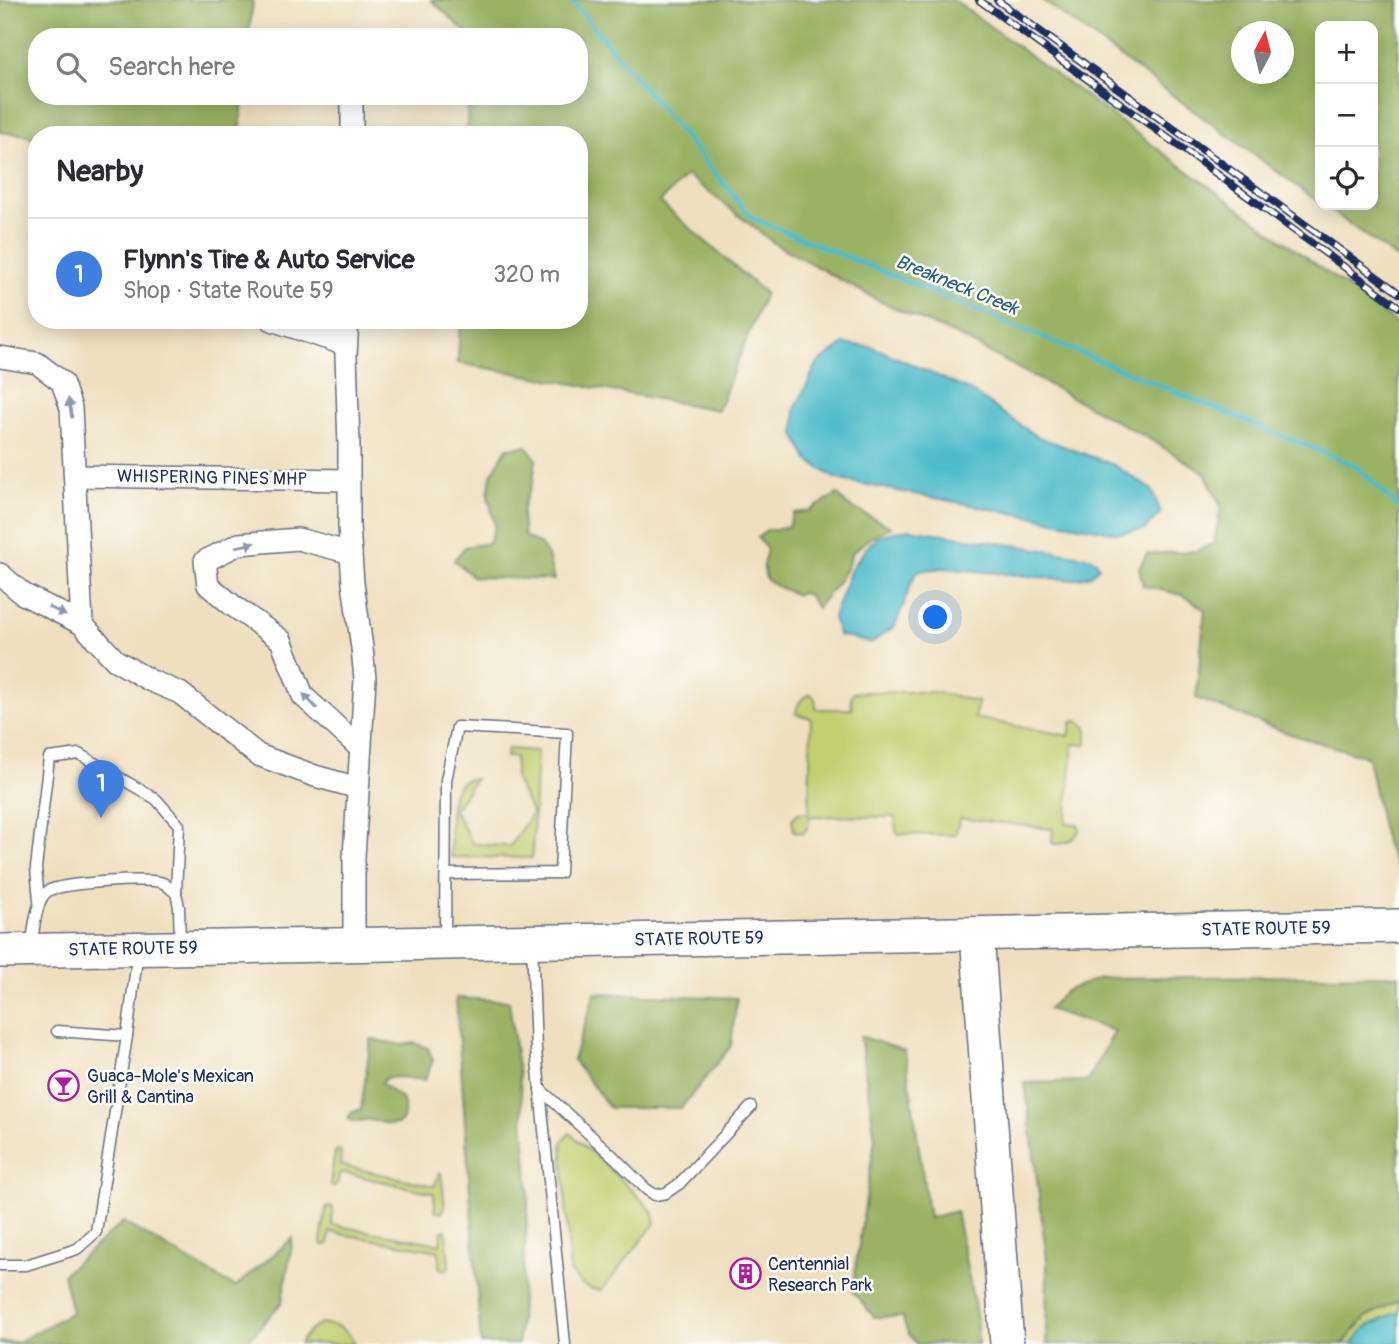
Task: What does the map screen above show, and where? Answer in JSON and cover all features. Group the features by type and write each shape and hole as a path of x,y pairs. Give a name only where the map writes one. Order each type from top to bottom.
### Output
{"main road":[{"name":"STATE ROUTE 59","path":"15,951 1399,926"},
{"path":"977,934 1007,1344"}],"street":[{"path":"352,105 352,126"},
{"path":"299,329 346,345"},
{"path":"347,329 348,526 365,679 354,857 354,945"},
{"path":"0,357 37,363 62,382 71,408 82,624"},
{"name":"WHISPERING PINES MHP","path":"75,476 349,480"},
{"path":"351,553 298,539 239,544 205,561 208,585 281,640 303,696 360,748"},
{"path":"0,574 23,594 82,624 115,660 180,694 258,755 358,788"}],"lane":[{"path":"445,943 446,780 457,727 567,733 560,873 447,874"},
{"path":"39,901 36,868 49,758 79,754 156,799 179,825 176,893 180,948"},
{"path":"15,951 39,901 47,891 65,885 125,881 163,883 176,893"},
{"path":"532,942 536,1051 565,1344"},
{"path":"0,1265 26,1265 77,1249 96,1232 138,949"},
{"path":"57,1031 127,1035"},
{"path":"540,1089 655,1195 666,1193 679,1184 751,1107"}],"green space":[{"path":"0,0 253,0 250,28 28,28 28,105 242,105 241,126 28,126 28,136 0,132"},
{"path":"431,0 954,0 1399,325 1399,870 1385,843 1368,757 1290,734 1196,698 1205,610 1183,595 1143,586 1139,568 1147,554 1197,551 1214,543 1221,506 1205,473 1146,437 962,338 881,302 775,244 687,175 660,202 765,293 718,410 458,363 460,329 588,329 588,126 467,126 468,105 588,105 588,28 461,28"},
{"path":"1042,0 1399,0 1399,260 1330,210 1378,210 1378,21 1315,21 1315,199"},
{"path":"527,446 536,459 533,482 522,513 524,536 541,545 548,556 554,580 473,577 454,560 465,547 489,543 495,526 488,496 491,475 507,448"},
{"path":"837,494 847,505 891,527 871,537 852,553 840,579 817,608 808,595 796,595 766,579 763,565 767,550 758,538 766,530 788,526 794,513 809,511"},
{"path":"936,692 978,702 974,718 1069,736 1072,721 1081,722 1086,730 1087,743 1073,744 1066,823 1077,824 1080,829 1078,833 1069,841 1056,844 1052,843 1053,829 960,818 955,835 898,834 895,817 810,816 807,829 803,833 794,831 792,819 798,813 809,813 811,718 796,714 799,704 811,694 815,699 816,709 852,709 853,693"},
{"path":"507,749 537,751 532,858 451,857 450,822 453,796 464,780 475,779 454,810 473,844 510,846 532,813 515,779 515,757 506,757"},
{"path":"1399,975 1399,1300 1366,1317 1343,1344 1046,1344 1047,1261 1025,1083 1087,1081 1115,1031 1048,1009 1067,990 1100,978"},
{"path":"595,993 737,998 731,1046 681,1108 610,1108 573,1060"},
{"path":"456,998 509,1001 521,1092 529,1192 518,1344 481,1344"},
{"path":"860,1036 905,1051 929,1218 956,1211 976,1314 978,1344 917,1344 909,1335 902,1317 874,1317 852,1291 875,1138"},
{"path":"371,1039 402,1045 415,1043 428,1048 433,1060 425,1080 398,1077 386,1078 381,1083 403,1100 402,1121 397,1124 364,1120 356,1122 348,1119 351,1113 361,1109"},
{"path":"570,1133 634,1192 653,1212 656,1222 602,1290 583,1285 570,1271 562,1142"},
{"path":"337,1150 341,1151 340,1165 352,1168 435,1186 439,1172 441,1173 445,1207 442,1213 435,1211 434,1193 340,1172 337,1184 333,1187 330,1184"},
{"path":"326,1208 333,1208 332,1225 440,1244 442,1231 446,1230 449,1267 444,1270 439,1267 439,1251 330,1232 328,1244 322,1245"},
{"path":"123,1222 235,1287 293,1238 282,1302 245,1344 0,1344 18,1342 72,1312 63,1274"},
{"path":"1399,1300 1399,1344 1343,1344 1366,1317"},
{"path":"321,1324 341,1328 354,1344 300,1344 308,1332"}],"water":[{"path":"844,344 873,347 971,391 1036,436 1114,465 1152,490 1161,513 1144,530 1117,533 836,479 808,460 795,435 795,409 817,364"},
{"path":"910,529 1090,557 1099,567 1091,575 1072,580 942,568 919,571 915,574 895,626 871,643 838,635 833,617 852,567 870,544 881,535"},
{"path":"1399,1311 1399,1344 1352,1344 1366,1327"}],"waterway":[{"name":"Breakneck Creek","path":"571,0 752,218 1356,466 1399,508"}],"railway":[{"path":"979,0 1399,307"},
{"path":"997,0 1399,293"}],"place":[{"name":"Flynn's Tire & Auto Service","path":"101,818"},
{"name":"Guaca-Mole's Mexican Grill & Cantina","path":"64,1086"},
{"name":"Centennial Research Park","path":"745,1274"}]}
